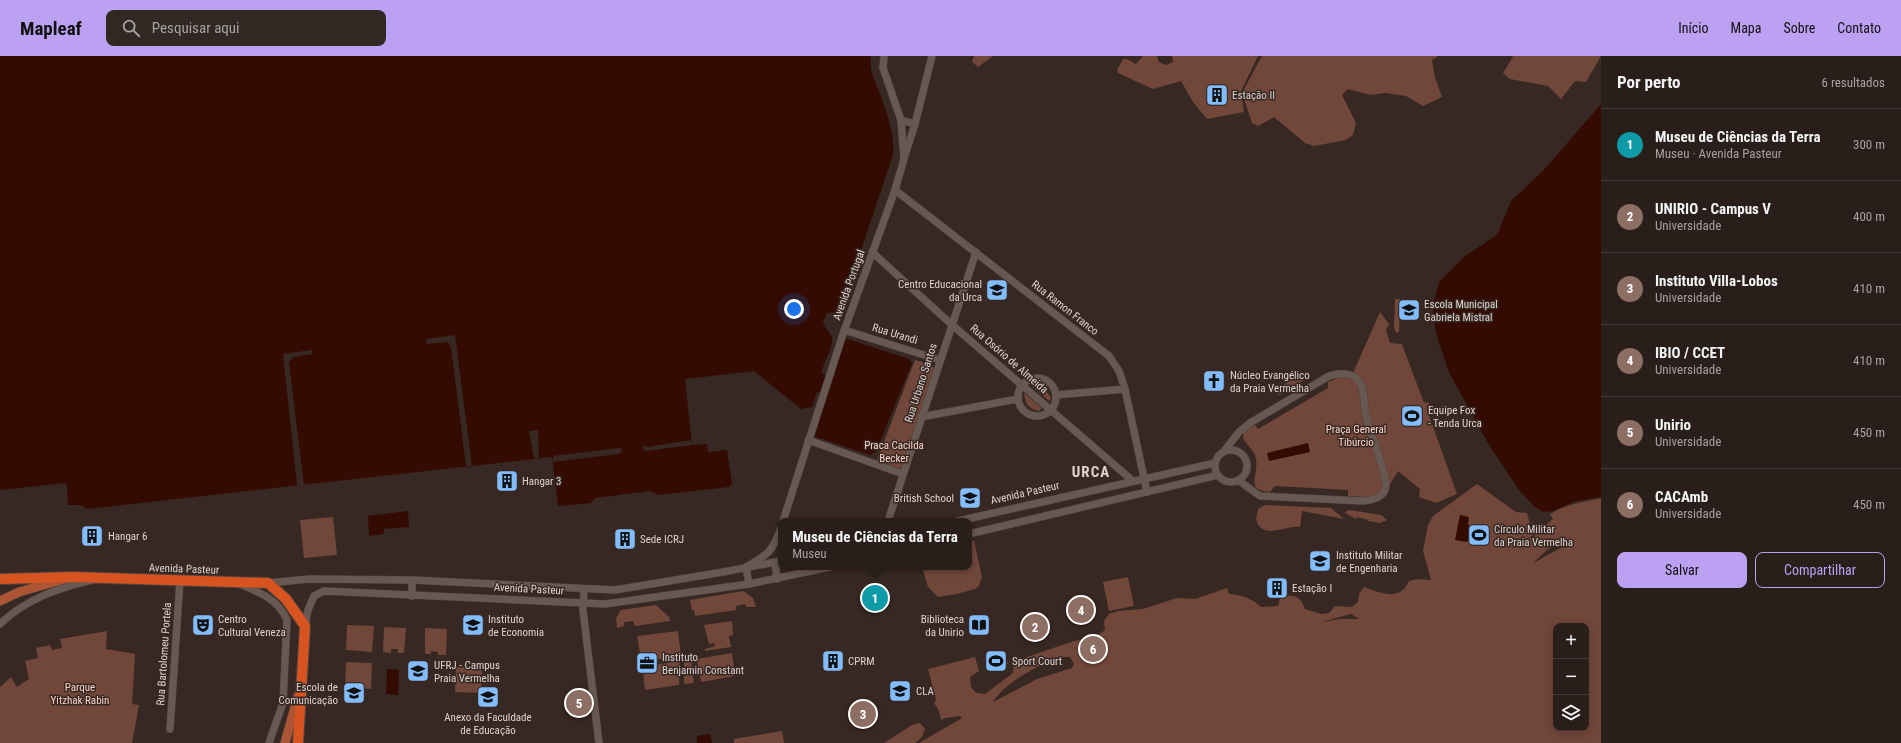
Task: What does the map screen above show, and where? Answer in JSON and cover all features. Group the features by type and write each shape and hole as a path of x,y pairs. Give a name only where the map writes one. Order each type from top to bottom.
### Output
{"highway":[{"name":"Avenida Pasteur","path":"74,576 268,583"},
{"path":"0,579 74,576"},
{"path":"268,583 286,599 305,626 298,743"}],"main road":[{"name":"Avenida Pasteur","path":"0,601 19,592 74,576"},
{"path":"285,743 300,690"}],"street":[{"name":"Avenida Portugal","path":"784,518 844,332 895,190 904,159 901,120 883,68 884,56"},
{"path":"904,159 915,124 932,56"},
{"path":"901,120 915,124"},
{"name":"Rua Ramon Franco","path":"895,190 1109,356 1120,371 1147,492"},
{"name":"Rua Osório de Almeida","path":"872,252 951,324 1133,481"},
{"name":"Rua Urbano Santos","path":"889,518 951,324 976,252"},
{"name":"Rua Urandi","path":"844,332 940,360"},
{"path":"1218,475 1215,463 1218,455 1225,450 1239,432 1250,423 1329,376 1341,373 1346,374 1360,382 1367,419 1386,482 1385,491 1379,497 1363,501 1260,496 1238,480"},
{"path":"1032,379 1042,379 1051,385 1056,395 1055,403 1051,410 1046,414 1034,416 1023,410 1018,399 1019,391 1022,385 1032,379"},
{"path":"1056,395 1125,389"},
{"path":"921,417 1018,399"},
{"path":"809,437 903,474"},
{"path":"972,533 1218,475 1228,481 1238,480 1246,472 1247,462 1241,453 1236,450 1225,450"},
{"name":"Avenida Pasteur","path":"971,518 1215,463"},
{"path":"1059,498 1063,512"},
{"path":"749,584 746,567 770,553 778,538"},
{"path":"777,579 778,561"},
{"name":"Avenida Pasteur","path":"268,583 309,579 412,580 615,590 778,561"},
{"name":"Avenida Pasteur","path":"305,626 308,610 314,596 324,591 583,604 610,604 749,584 817,570"},
{"name":"Avenida Pasteur","path":"0,624 16,611 45,595 67,586 100,578"},
{"name":"Rua Bartolomeu Portela","path":"170,728 180,580"},
{"path":"412,580 412,596"},
{"path":"236,582 269,598 279,605 287,620 283,703 269,743"},
{"path":"584,589 583,604 599,743"}],"green space":[{"path":"974,56 993,56 978,67 972,62"},
{"path":"1143,56 1157,56 1159,62 1166,65 1173,62 1172,56 1258,56 1241,91 1244,112 1207,119 1193,102 1181,81 1153,89 1118,73 1117,70 1123,59 1127,59 1136,64"},
{"path":"1262,56 1438,56 1432,60 1435,77 1442,97 1423,106 1406,96 1385,93 1370,95 1348,89 1342,95 1356,123 1353,135 1346,140 1314,146 1305,143 1274,117 1258,126 1252,123 1244,99 1243,91"},
{"path":"1512,56 1601,56 1586,82 1575,81 1561,99 1548,86 1510,79 1503,73 1513,57"},
{"path":"1395,299 1400,299 1399,332 1396,333 1394,327"},
{"name":"Praça General Tibúrcio","path":"1380,312 1389,324 1386,330 1390,343 1402,344 1424,403 1428,402 1429,405 1426,407 1457,494 1436,503 1419,497 1420,489 1398,471 1382,498 1348,496 1348,490 1275,486 1270,492 1262,491 1257,488 1254,481 1256,459 1253,451 1243,438 1244,431 1255,425 1258,429 1328,388 1328,382 1342,376 1344,370 1353,373"},
{"name":"Praca Cacilda Becker","path":"915,360 930,364 934,368 902,468 898,468 877,460"},
{"path":"1308,371 1306,379 1278,396 1281,386"},
{"path":"1031,385 1044,388 1051,398 1049,401"},
{"path":"1024,393 1042,408 1039,411 1032,409 1028,405 1025,400"},
{"path":"1477,484 1516,512 1527,513 1533,536 1514,544 1535,536 1531,522 1537,527 1545,526 1553,519 1550,514 1557,510 1601,498 1601,743 919,743 962,718 960,716 941,720 939,711 934,703 936,700 928,669 975,657 979,671 970,677 971,687 976,693 985,694 1013,673 1014,664 1021,659 1071,642 1098,635 1105,630 1104,621 1109,614 1118,611 1143,609 1177,598 1195,599 1227,588 1229,594 1238,595 1254,601 1261,607 1278,606 1280,598 1292,596 1301,601 1305,609 1321,614 1329,613 1335,606 1352,607 1358,602 1359,594 1364,587 1377,592 1395,594 1401,592 1409,581 1417,579 1431,580 1423,551 1428,525 1433,516","holes":["1565,539 1568,544 1533,563 1547,550","1351,614 1359,619 1339,619 1318,623","1062,657 1070,657 1074,664 1072,668 1037,679 993,702 1002,691 1019,677"]},
{"path":"1265,505 1331,508 1344,519 1302,511 1300,527 1268,531 1259,526 1256,519 1258,509"},
{"path":"1350,510 1381,515 1387,520 1380,523 1357,517 1356,519 1345,513 1346,511"},
{"path":"333,517 337,555 304,558 300,520"},
{"path":"974,540 982,577 979,586 975,589 957,594 938,597 928,587 923,570 972,570 972,541"},
{"path":"1128,577 1134,606 1109,611 1103,582"},
{"path":"743,591 753,598 756,607 746,607 745,604 736,606 736,610 695,616 694,610 692,610 690,600"},
{"path":"656,605 669,617 670,621 635,626 633,621 624,622 624,626 617,628 616,618 621,610"},
{"path":"732,621 733,635 729,636 731,647 705,651 705,649 715,646 714,643 709,644 704,625"},
{"path":"347,625 374,626 372,652 346,650"},
{"path":"384,627 406,628 404,653 398,653 398,649 391,649 391,653 383,652"},
{"path":"425,628 447,629 446,655 438,655 438,652 431,651 431,654 425,654"},
{"name":"Parque Yitzhak Rabin","path":"107,631 106,649 135,654 132,704 139,705 132,743 0,743 0,687 11,677 17,687 29,679 25,661 38,658 36,648 50,645 52,650 62,648 60,639"},
{"path":"678,631 681,656 647,661 646,653 640,653 637,636"},
{"path":"732,653 735,676 701,682 697,659"},
{"name":"Sport Court","path":"1005,653 1008,664 987,669 985,658"},
{"path":"691,659 694,683 684,684 684,660"},
{"path":"680,661 679,685 645,690 643,672 649,671 648,666"},
{"path":"346,662 372,663 371,689 360,688 359,682 357,682 355,688 345,688"},
{"path":"456,667 482,668 481,693 455,692"},
{"path":"920,723 925,729 922,737 915,743 884,743 912,725"},
{"path":"782,731 784,743 734,743 734,739"}],"shaded area":[{"path":"0,56 871,56 872,74 884,106 893,139 893,155 841,310 827,313 823,322 832,338 832,342 822,373 828,377 845,338 909,359 912,363 876,452 870,455 813,436 824,393 817,392 812,407 801,409 754,371 685,379 692,445 707,444 708,452 727,450 732,483 729,487 658,495 650,491 595,498 591,503 559,506 552,457 87,509 80,505 68,505 67,486 65,483 0,490"},
{"path":"1601,104 1601,497 1576,501 1553,511 1544,512 1536,508 1519,490 1489,445 1449,372 1438,340 1434,322 1433,304 1439,282 1465,256 1497,235 1511,201 1543,171"},
{"path":"1308,443 1310,452 1269,461 1267,453"},
{"path":"408,511 409,527 384,529 384,534 369,536 368,516"},
{"path":"1460,515 1469,517 1468,524 1473,530 1467,542 1455,540"},
{"path":"387,669 399,670 398,695 386,694"},
{"path":"710,734 712,743 697,743 697,736"}],"pier":[{"path":"455,335 472,466 466,466 451,347 447,342 427,344 426,339"},
{"path":"312,350 313,354 293,357 289,363 304,485 297,485 283,354"},
{"path":"538,430 539,458 534,458 529,431"},
{"path":"691,440 692,445 646,451 642,449 644,445 647,447"},
{"path":"619,448 622,449 622,452 618,454 553,462 553,456"}],"place":[{"name":"Estação II","path":"1217,95"},
{"name":"Centro Educacional da Urca","path":"997,290"},
{"name":"Escola Municipal Gabriela Mistral","path":"1409,310"},
{"name":"Núcleo Evangélico da Praia Vermelha","path":"1214,381"},
{"name":"Equipe Fox - Tenda Urca","path":"1412,416"},
{"name":"Hangar 3","path":"507,481"},
{"name":"British School","path":"970,498"},
{"name":"Círculo Militar da Praia Vermelha","path":"1479,535"},
{"name":"Hangar 6","path":"92,536"},
{"name":"Sede ICRJ","path":"625,539"},
{"name":"Instituto Militar de Engenharia","path":"1320,561"},
{"name":"Estação I","path":"1277,588"},
{"name":"Museu de Ciências da Terra","path":"875,598"},
{"name":"IBIO / CCET","path":"1081,610"},
{"name":"Centro Cultural Veneza","path":"203,625"},
{"name":"Instituto de Economia","path":"473,625"},
{"name":"Biblioteca da Unirio","path":"979,625"},
{"name":"UNIRIO - Campus V","path":"1035,627"},
{"name":"CACAmb","path":"1093,649"},
{"name":"CPRM","path":"833,661"},
{"name":"Sport Court","path":"996,661"},
{"name":"Instituto Benjamin Constant","path":"647,663"},
{"name":"UFRJ - Campus Praia Vermelha","path":"418,671"},
{"name":"CLA","path":"900,691"},
{"name":"Escola de Comunicação","path":"354,693"},
{"name":"Anexo da Faculdade de Educação","path":"488,697"},
{"name":"Unirio","path":"579,703"},
{"name":"Instituto Villa-Lobos","path":"863,714"}],"district":[{"name":"URCA","path":"1091,472"}]}
